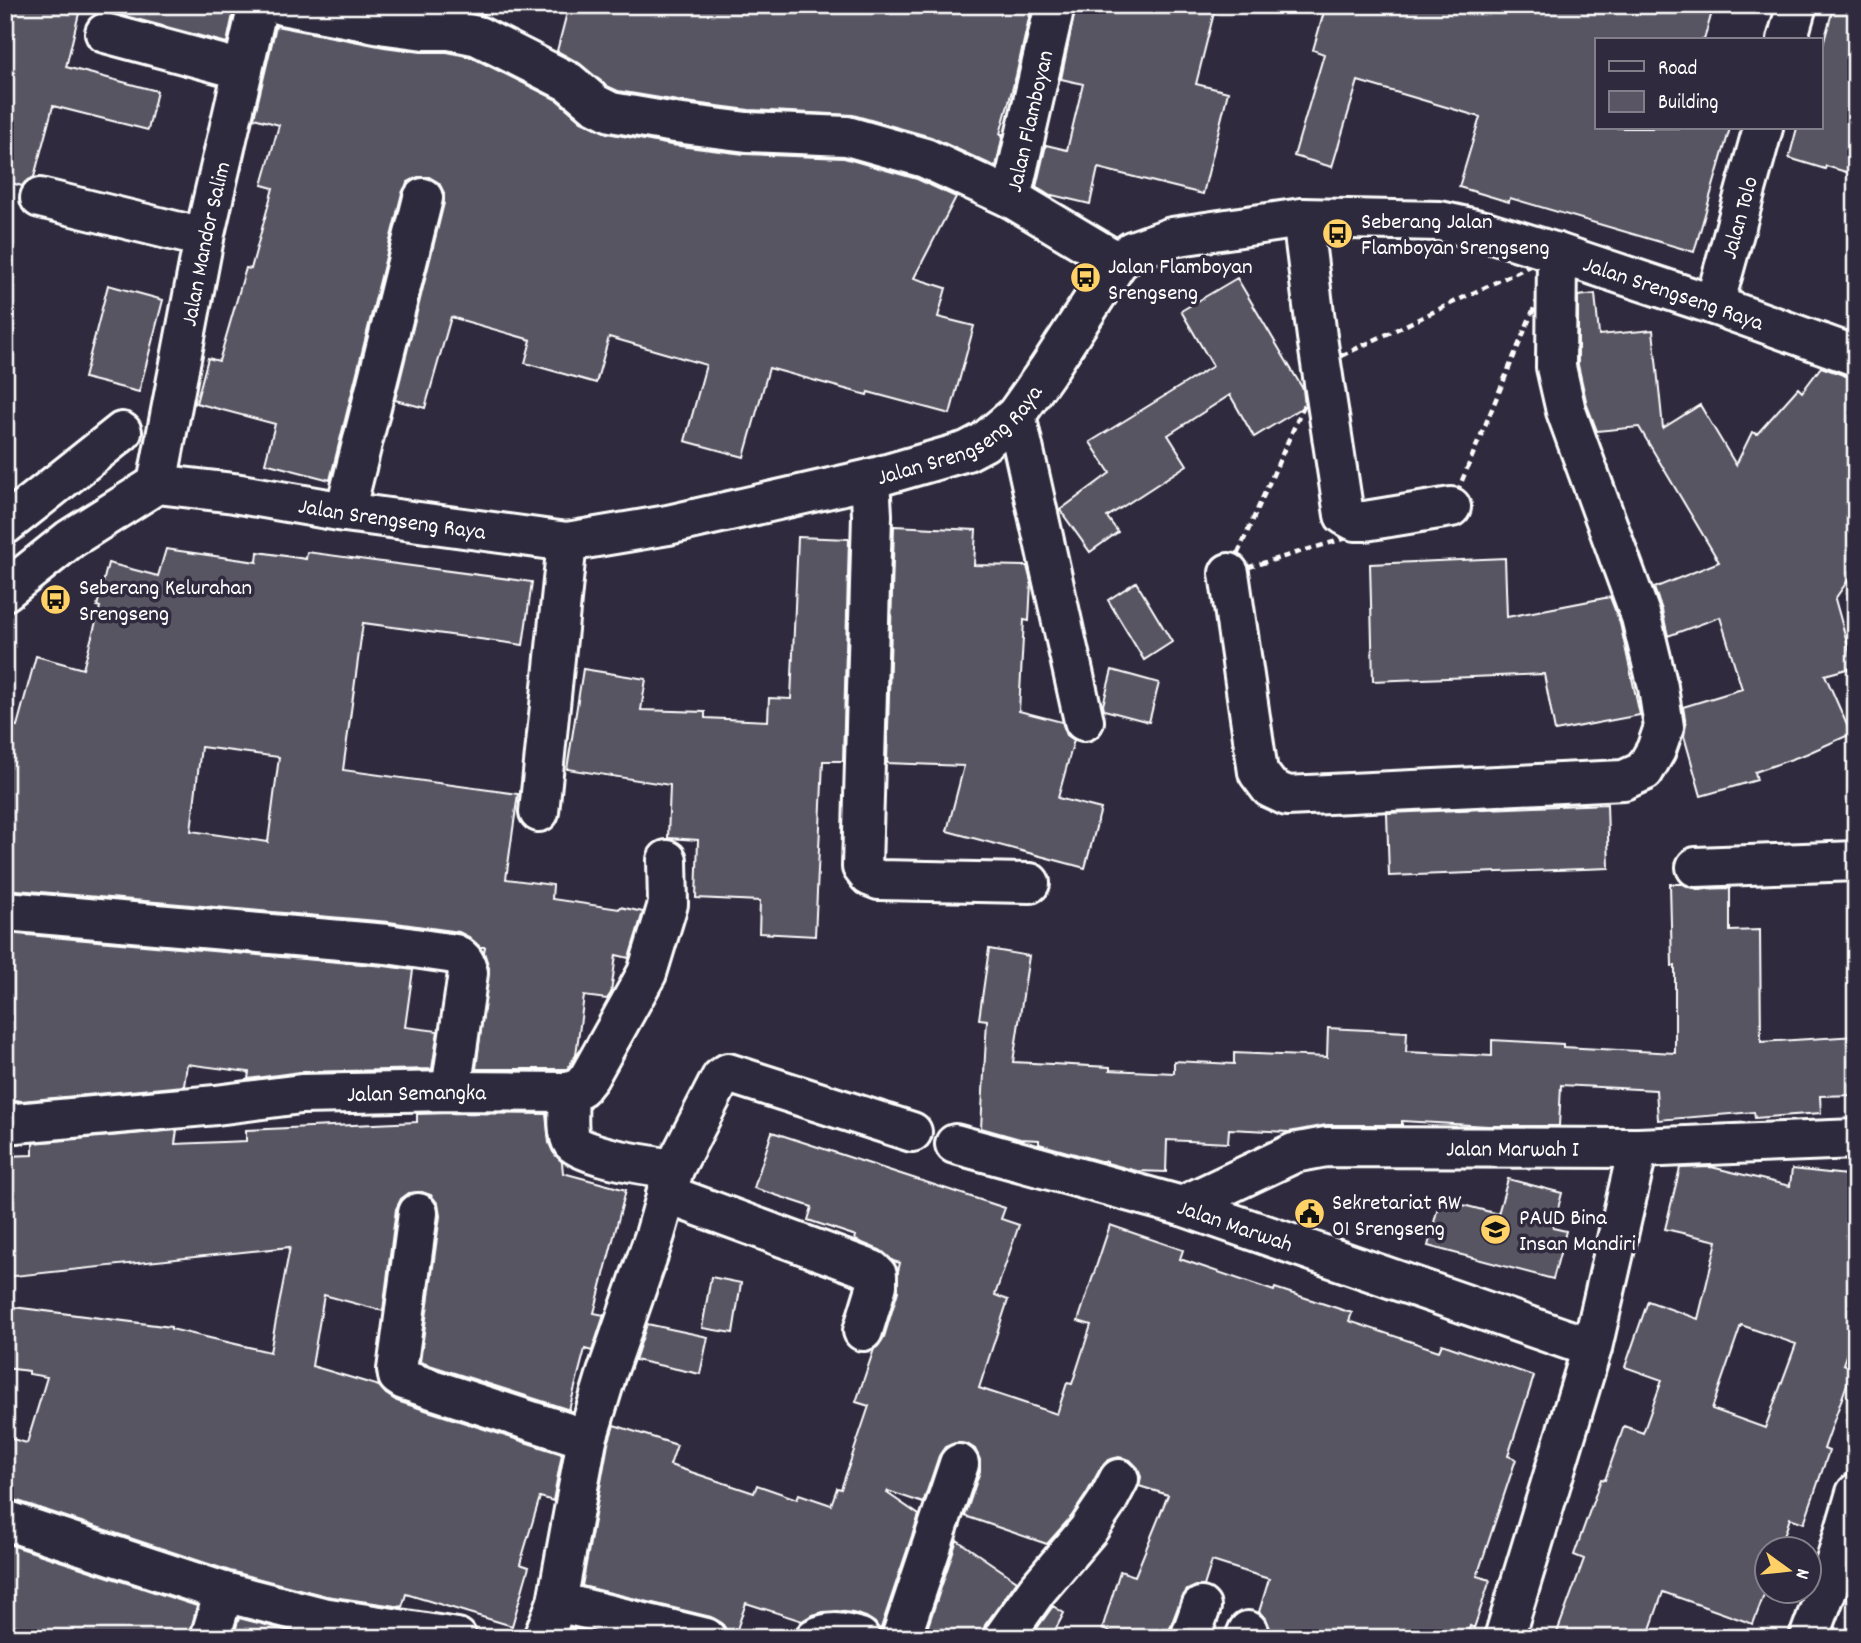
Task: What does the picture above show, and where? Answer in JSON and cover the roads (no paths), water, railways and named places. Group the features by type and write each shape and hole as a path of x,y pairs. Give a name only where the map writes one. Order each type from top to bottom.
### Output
{"street":[{"name":"Jalan Mandor Salim","path":"157,484 205,238 258,5"},
{"path":"282,5 387,25 464,32 478,36 569,82 595,104 611,111 747,132 847,136 925,158 1011,198"},
{"name":"Jalan Flamboyan","path":"1055,5 1011,198 1118,262"},
{"path":"1788,38 1797,5"},
{"path":"105,33 243,70"},
{"name":"Jalan Tolo","path":"1714,305 1762,130"},
{"path":"40,198 205,238"},
{"path":"345,512 423,198"},
{"path":"1302,218 1345,515 1355,521 1365,522 1451,508"},
{"name":"Jalan Srengseng Raya","path":"157,484 568,542 668,525 870,479 967,451 984,442 1016,415 1118,262 1132,251 1172,237 1302,218 1440,220 1489,232 1714,305 1856,356"},
{"path":"1229,573 1258,772 1270,788 1287,796 1624,780 1644,772 1664,727 1658,687 1641,617 1560,389 1556,367 1557,253"},
{"path":"1016,415 1084,721"},
{"path":"5,525 122,432"},
{"path":"870,479 872,515 862,867 869,876 879,880 1030,883"},
{"path":"5,591 70,539 157,484"},
{"path":"40,497 70,539"},
{"path":"539,812 568,542"},
{"path":"667,860 668,904 647,973 589,1077 581,1087 569,1093 569,1135 573,1143 583,1149 670,1182 872,1270 877,1275 877,1285 863,1331"},
{"path":"1696,867 1856,861"},
{"path":"5,911 387,944 455,954 467,964 468,974 451,1091"},
{"path":"542,1638 557,1602 585,1454 607,1373 655,1235 670,1182 721,1078 728,1073 912,1132"},
{"name":"Jalan Semangka","path":"5,1124 176,1109 301,1094 451,1091 569,1093"},
{"name":"Jalan Marwah I","path":"1182,1206 1294,1153 1326,1147 1638,1148 1856,1139"},
{"name":"Jalan Marwah","path":"956,1144 1182,1206 1592,1348"},
{"path":"1504,1638 1592,1348 1638,1148"},
{"path":"418,1213 398,1376 585,1454"},
{"path":"901,1638 959,1464"},
{"path":"1003,1638 1037,1590 1088,1530 1119,1479"},
{"path":"1809,1638 1829,1584 1856,1493"},
{"path":"5,1520 224,1592 319,1627 457,1638"},
{"path":"210,1638 224,1592"},
{"path":"557,1602 706,1638"},
{"path":"815,1638 825,1633 840,1632 860,1638"}],"place":[{"name":"Seberang Jalan Flamboyan Srengseng","path":"1338,233"},
{"name":"Jalan Flamboyan Srengseng","path":"1085,278"},
{"name":"Seberang Kelurahan Srengseng","path":"56,599"},
{"name":"Sekretariat RW 01 Srengseng","path":"1309,1214"},
{"name":"PAUD Bina Insan Mandiri","path":"1496,1229"}]}
